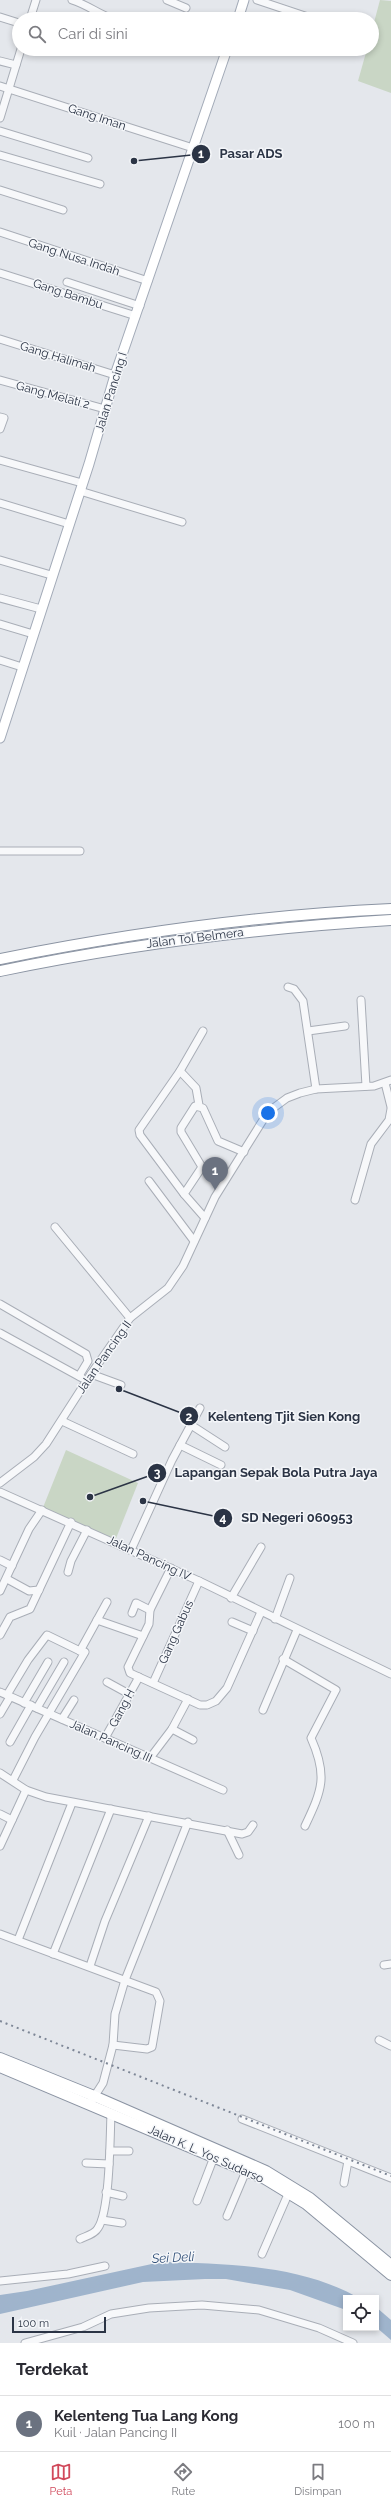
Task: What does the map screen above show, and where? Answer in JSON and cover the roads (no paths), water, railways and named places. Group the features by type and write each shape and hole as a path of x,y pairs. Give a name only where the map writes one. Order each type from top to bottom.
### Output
{"highway":[{"name":"Jalan Tol Belmera","path":"0,959 121,936 215,922 391,909"},
{"name":"Jalan Tol Belmera","path":"0,971 97,952 206,935 391,920"},
{"name":"Jalan K. L. Yos Sudarso","path":"0,2058 92,2100 285,2181 338,2219 391,2265"},
{"name":"Jalan K. L. Yos Sudarso","path":"0,2067 92,2100 111,2113 246,2171 289,2192 327,2220 391,2275"}],"main road":[{"path":"240,12 244,0"},
{"name":"Jalan Pancing I","path":"0,738 2,724 70,524 115,375 140,306 225,56"}],"street":[{"path":"32,12 36,0"},
{"path":"72,0 93,8 96,12"},
{"path":"167,0 186,8"},
{"path":"257,0 293,12"},
{"path":"0,17 12,21"},
{"path":"0,118 1,109 19,56"},
{"path":"0,61 16,66"},
{"name":"Gang Iman","path":"0,86 194,148"},
{"path":"0,131 88,158"},
{"path":"0,155 100,184"},
{"path":"0,190 63,210"},
{"name":"Gang Nusa Indah","path":"0,232 148,281"},
{"name":"Gang Bambu","path":"0,273 136,316"},
{"path":"67,282 140,306"},
{"name":"Gang Halimah","path":"0,339 115,375"},
{"name":"Gang Melati 2","path":"0,380 105,409"},
{"path":"0,429 2,417"},
{"path":"0,460 182,522"},
{"path":"0,503 70,524"},
{"path":"0,560 52,575"},
{"path":"0,598 41,609"},
{"path":"0,624 33,634"},
{"path":"0,660 22,667"},
{"path":"0,851 80,851"},
{"path":"288,987 294,989 302,1001 316,1089"},
{"path":"361,1000 366,1086"},
{"path":"308,1032 345,1026"},
{"path":"203,1031 180,1071 139,1130 140,1135 184,1194 205,1218"},
{"path":"180,1071 196,1088 199,1105 203,1108 218,1140 244,1152"},
{"path":"355,1200 371,1144 389,1120 391,1108 388,1082"},
{"name":"Jalan Pancing II","path":"0,1483 34,1457 62,1421 86,1380 130,1318 168,1288 183,1266 215,1197 263,1119 276,1105 287,1098 316,1089 366,1086 388,1082"},
{"path":"184,1194 202,1167 182,1135 181,1128 193,1108 199,1105"},
{"path":"149,1181 194,1241"},
{"path":"55,1227 130,1318"},
{"path":"0,1304 86,1354 88,1361 79,1376"},
{"path":"0,1333 86,1380"},
{"path":"91,1374 121,1385"},
{"path":"131,1550 180,1445 200,1408"},
{"path":"62,1421 133,1454"},
{"path":"191,1425 226,1446"},
{"path":"180,1445 221,1465"},
{"name":"Jalan Pancing IV","path":"0,1492 71,1522 199,1581 297,1630 391,1674"},
{"path":"0,1591 29,1529 42,1510"},
{"path":"0,1635 10,1617 30,1610 71,1522"},
{"path":"68,1572 71,1561 87,1530"},
{"path":"231,1598 261,1547"},
{"path":"0,1560 12,1566"},
{"path":"171,1568 150,1610 149,1624 128,1667 130,1673 200,1705 207,1705 220,1698 227,1688 261,1612"},
{"path":"275,1619 290,1578"},
{"path":"6,1579 29,1591 39,1590"},
{"name":"Gang Gabus","path":"153,1683 199,1581"},
{"path":"80,1651 108,1602"},
{"path":"132,1613 136,1603 150,1610"},
{"path":"97,1620 143,1636"},
{"path":"232,1622 253,1631"},
{"path":"263,1710 282,1660 297,1630"},
{"path":"0,1714 6,1695 28,1660 47,1635 80,1651 86,1652 49,1713 13,1780"},
{"path":"282,1660 336,1690 311,1738 319,1758 322,1785 305,1826"},
{"path":"10,1742 30,1705 48,1662"},
{"path":"30,1705 64,1662"},
{"name":"Gang H","path":"105,1738 139,1677"},
{"path":"107,1682 130,1694"},
{"name":"Jalan Pancing III","path":"6,1695 223,1790"},
{"path":"150,1758 172,1729 188,1699"},
{"path":"62,1719 74,1700"},
{"path":"172,1729 193,1740"},
{"path":"0,1773 13,1780 26,1790 72,1803 188,1822 246,1834 253,1825"},
{"path":"0,1846 26,1790"},
{"path":"18,1940 72,1803"},
{"path":"53,1954 110,1809"},
{"path":"0,1814 12,1820"},
{"path":"90,1966 105,1921 149,1816"},
{"path":"92,2100 103,2083 113,2045 115,2014 125,1980 188,1822"},
{"path":"227,1830 239,1855"},
{"path":"0,1934 148,1988 159,1996 154,2044 147,2049 113,2045"},
{"path":"379,2040 391,2046"},
{"path":"80,2239 95,2232 102,2220 109,2164 111,2113"},
{"path":"242,2119 391,2178"},
{"path":"110,2151 129,2151"},
{"path":"197,2201 214,2157"},
{"path":"344,2183 348,2161"},
{"path":"86,2163 109,2164"},
{"path":"227,2216 246,2171"},
{"path":"106,2192 123,2196"},
{"path":"262,2254 289,2192"},
{"path":"102,2220 122,2223"},
{"path":"0,2282 61,2275 105,2266"},
{"path":"24,2343 83,2327 111,2314 149,2308 202,2305 259,2310 312,2326 353,2343"}],"water":[{"path":"161,2262 237,2265 288,2272 312,2278 353,2295 343,2295 343,2309 290,2290 226,2279 143,2282 0,2314 0,2295 27,2291"},
{"path":"379,2310 391,2320 391,2340 379,2330"}],"railway":[{"path":"0,2021 391,2176"}],"place":[{"name":"Pasar ADS","path":"134,161"},
{"name":"Kelenteng Tua Lang Kong","path":"215,1190"},
{"name":"Kelenteng Tjit Sien Kong","path":"119,1389"},
{"name":"Lapangan Sepak Bola Putra Jaya","path":"90,1497"},
{"name":"SD Negeri 060953","path":"143,1501"}],"water label":[{"name":"Sei Deli","path":"173,2257"}]}
